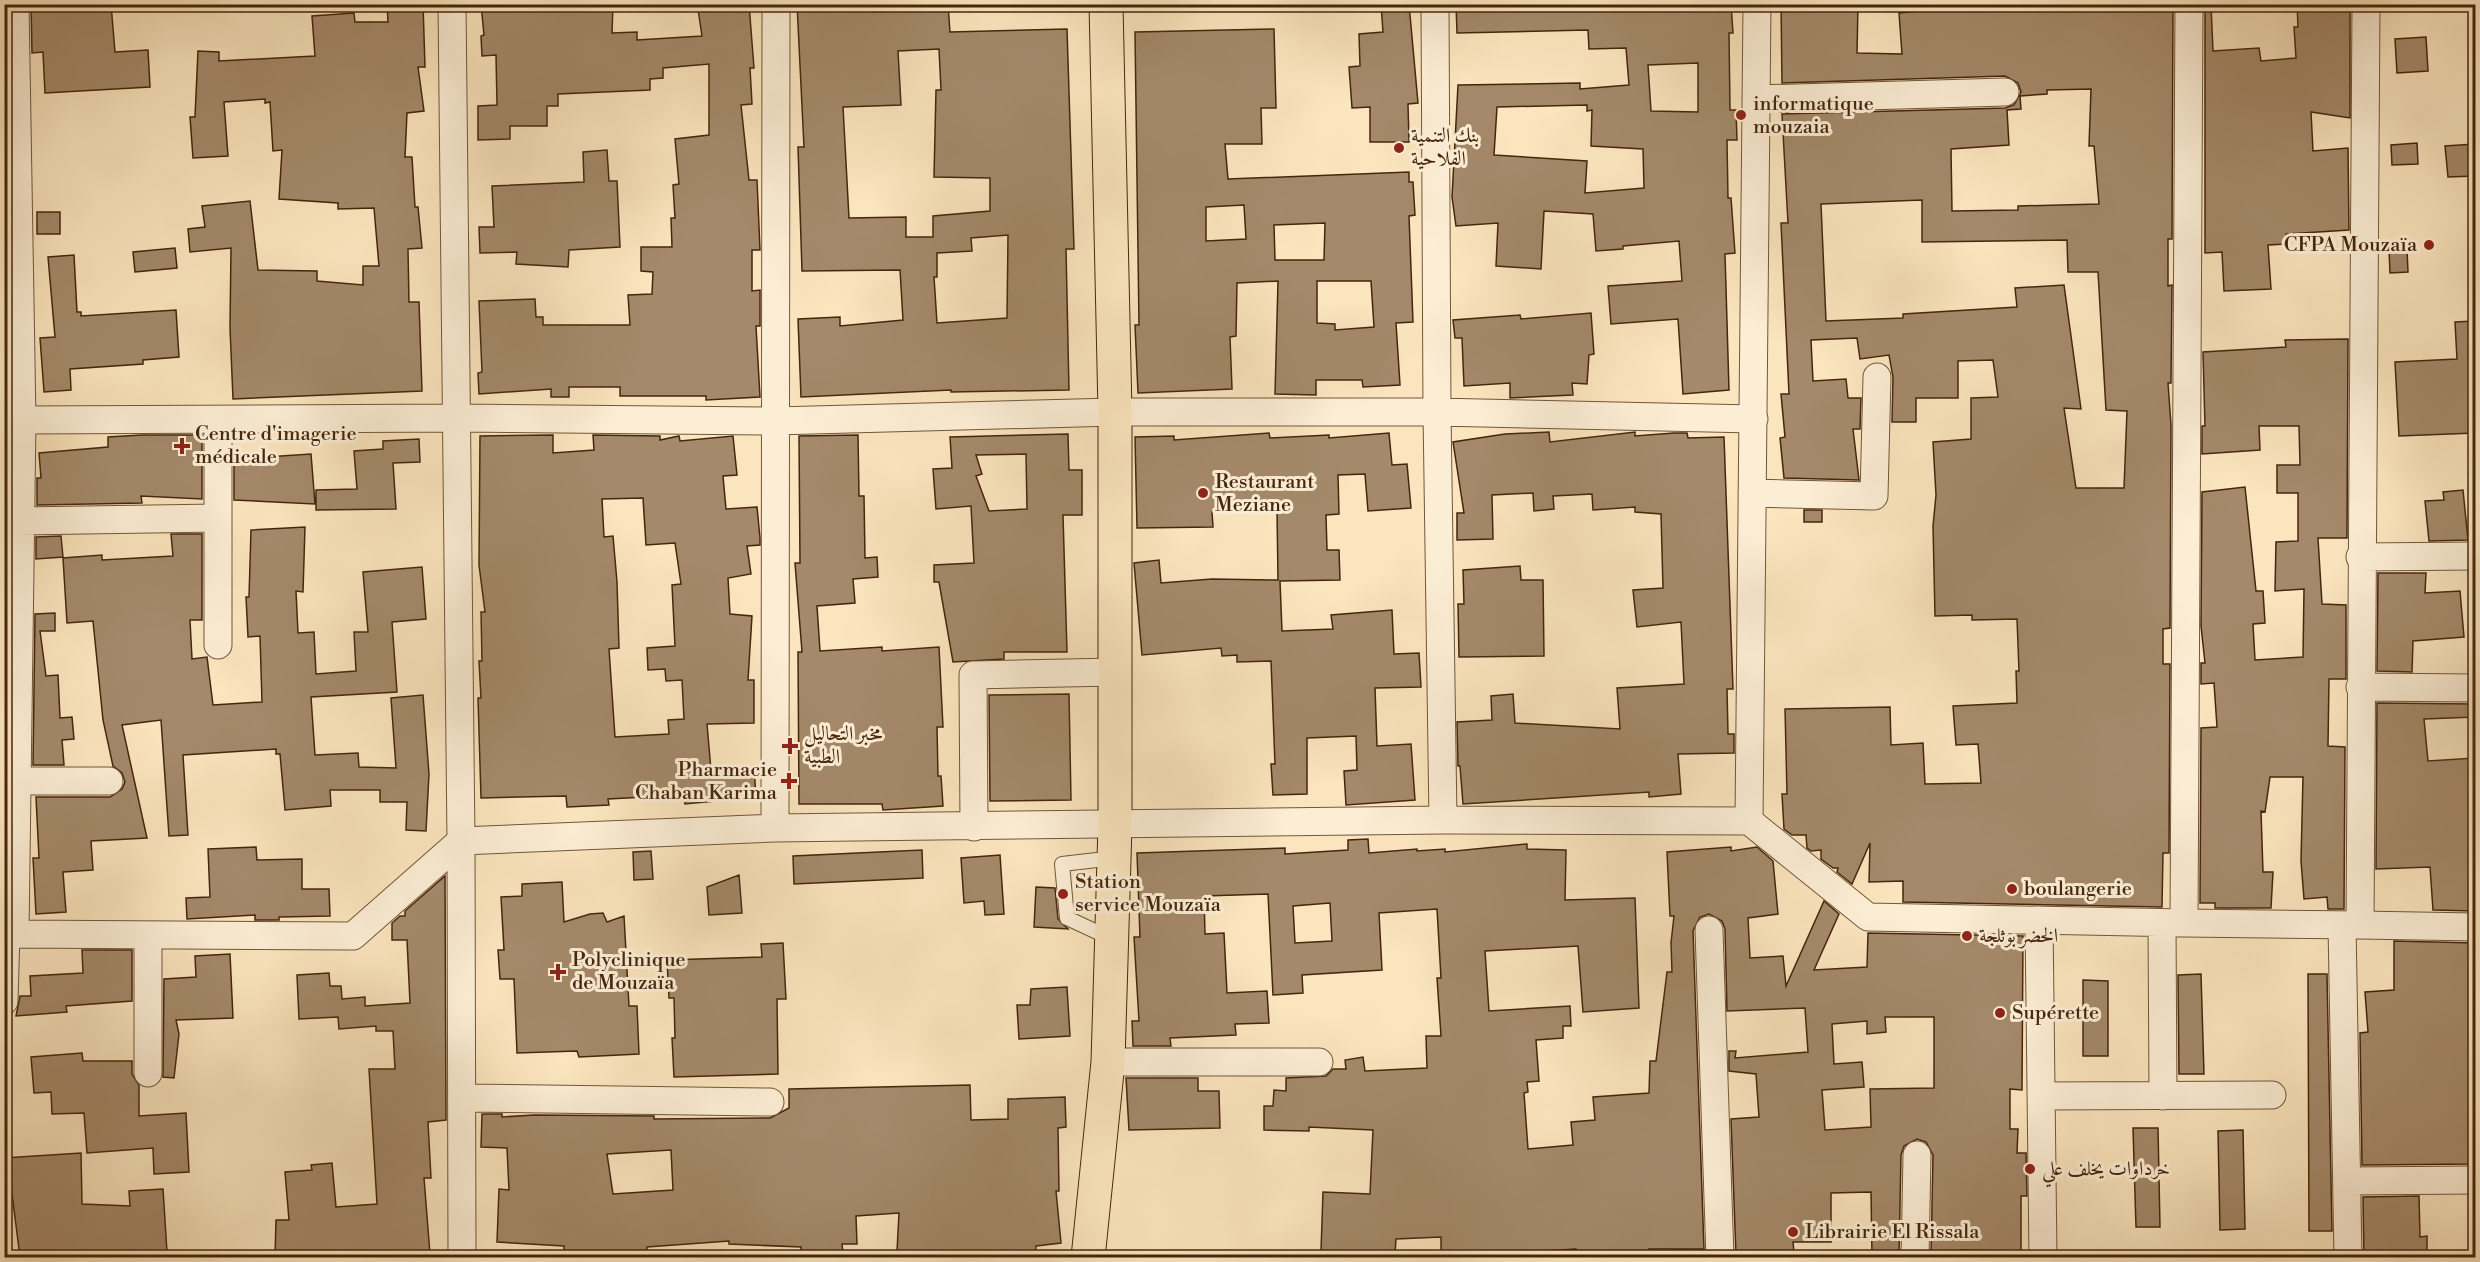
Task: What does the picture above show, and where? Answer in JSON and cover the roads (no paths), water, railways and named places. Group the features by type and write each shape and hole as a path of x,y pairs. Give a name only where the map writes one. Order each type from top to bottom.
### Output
{"main road":[{"path":"1088,1257 1108,1062 1115,825 1115,412 1106,4"}],"street":[{"path":"4,1001 17,781 22,420 15,4"},
{"path":"452,4 458,418 462,1257"},
{"path":"775,828 776,4"},
{"path":"1435,4 1437,412 1443,820"},
{"path":"1749,821 1757,4"},
{"path":"2163,1096 2173,923 2189,4"},
{"path":"2348,1257 2351,925 2360,687 2366,4"},
{"path":"1756,99 2005,92"},
{"path":"1752,493 1874,496 1877,376"},
{"path":"22,420 458,418 775,421 1115,412 1437,412 1754,419"},
{"path":"218,420 218,645"},
{"path":"20,521 217,518"},
{"path":"2360,557 2475,556"},
{"path":"974,826 974,675 1114,672"},
{"path":"2360,687 2475,688"},
{"path":"17,781 108,782"},
{"path":"9,934 353,936 461,841 775,828 1443,820 1749,821 1868,917 2475,927"},
{"path":"2039,920 2043,1257"},
{"path":"1709,930 1720,1257"},
{"path":"148,936 148,1073"},
{"path":"1108,1062 1319,1062"},
{"path":"2041,1096 2272,1095"},
{"path":"462,1098 770,1102"},
{"path":"1915,1257 1917,1155"},
{"path":"2347,1181 2475,1180"}],"lane":[{"path":"1112,939 1067,918 1062,864 1114,858"}],"place":[{"name":"informatique mouzaia","path":"1741,115"},
{"name":"بنك التنمية الفلاحية","path":"1399,148"},
{"name":"CFPA Mouzaïa","path":"2429,245"},
{"name":"Centre d'imagerie médicale","path":"182,446"},
{"name":"Restaurant Meziane","path":"1203,493"},
{"name":"مخبر التحاليل الطبية","path":"790,746"},
{"name":"Pharmacie Chaban Karima","path":"789,781"},
{"name":"boulangerie","path":"2012,889"},
{"name":"Station service Mouzaïa","path":"1063,894"},
{"name":"الخضر بوثلجة","path":"1967,936"},
{"name":"Polyclinique de Mouzaïa","path":"558,972"},
{"name":"Supérette","path":"2000,1013"},
{"name":"خرداوات يخلف علي","path":"2030,1169"},
{"name":"Librairie El Rissala","path":"1793,1232"}]}
